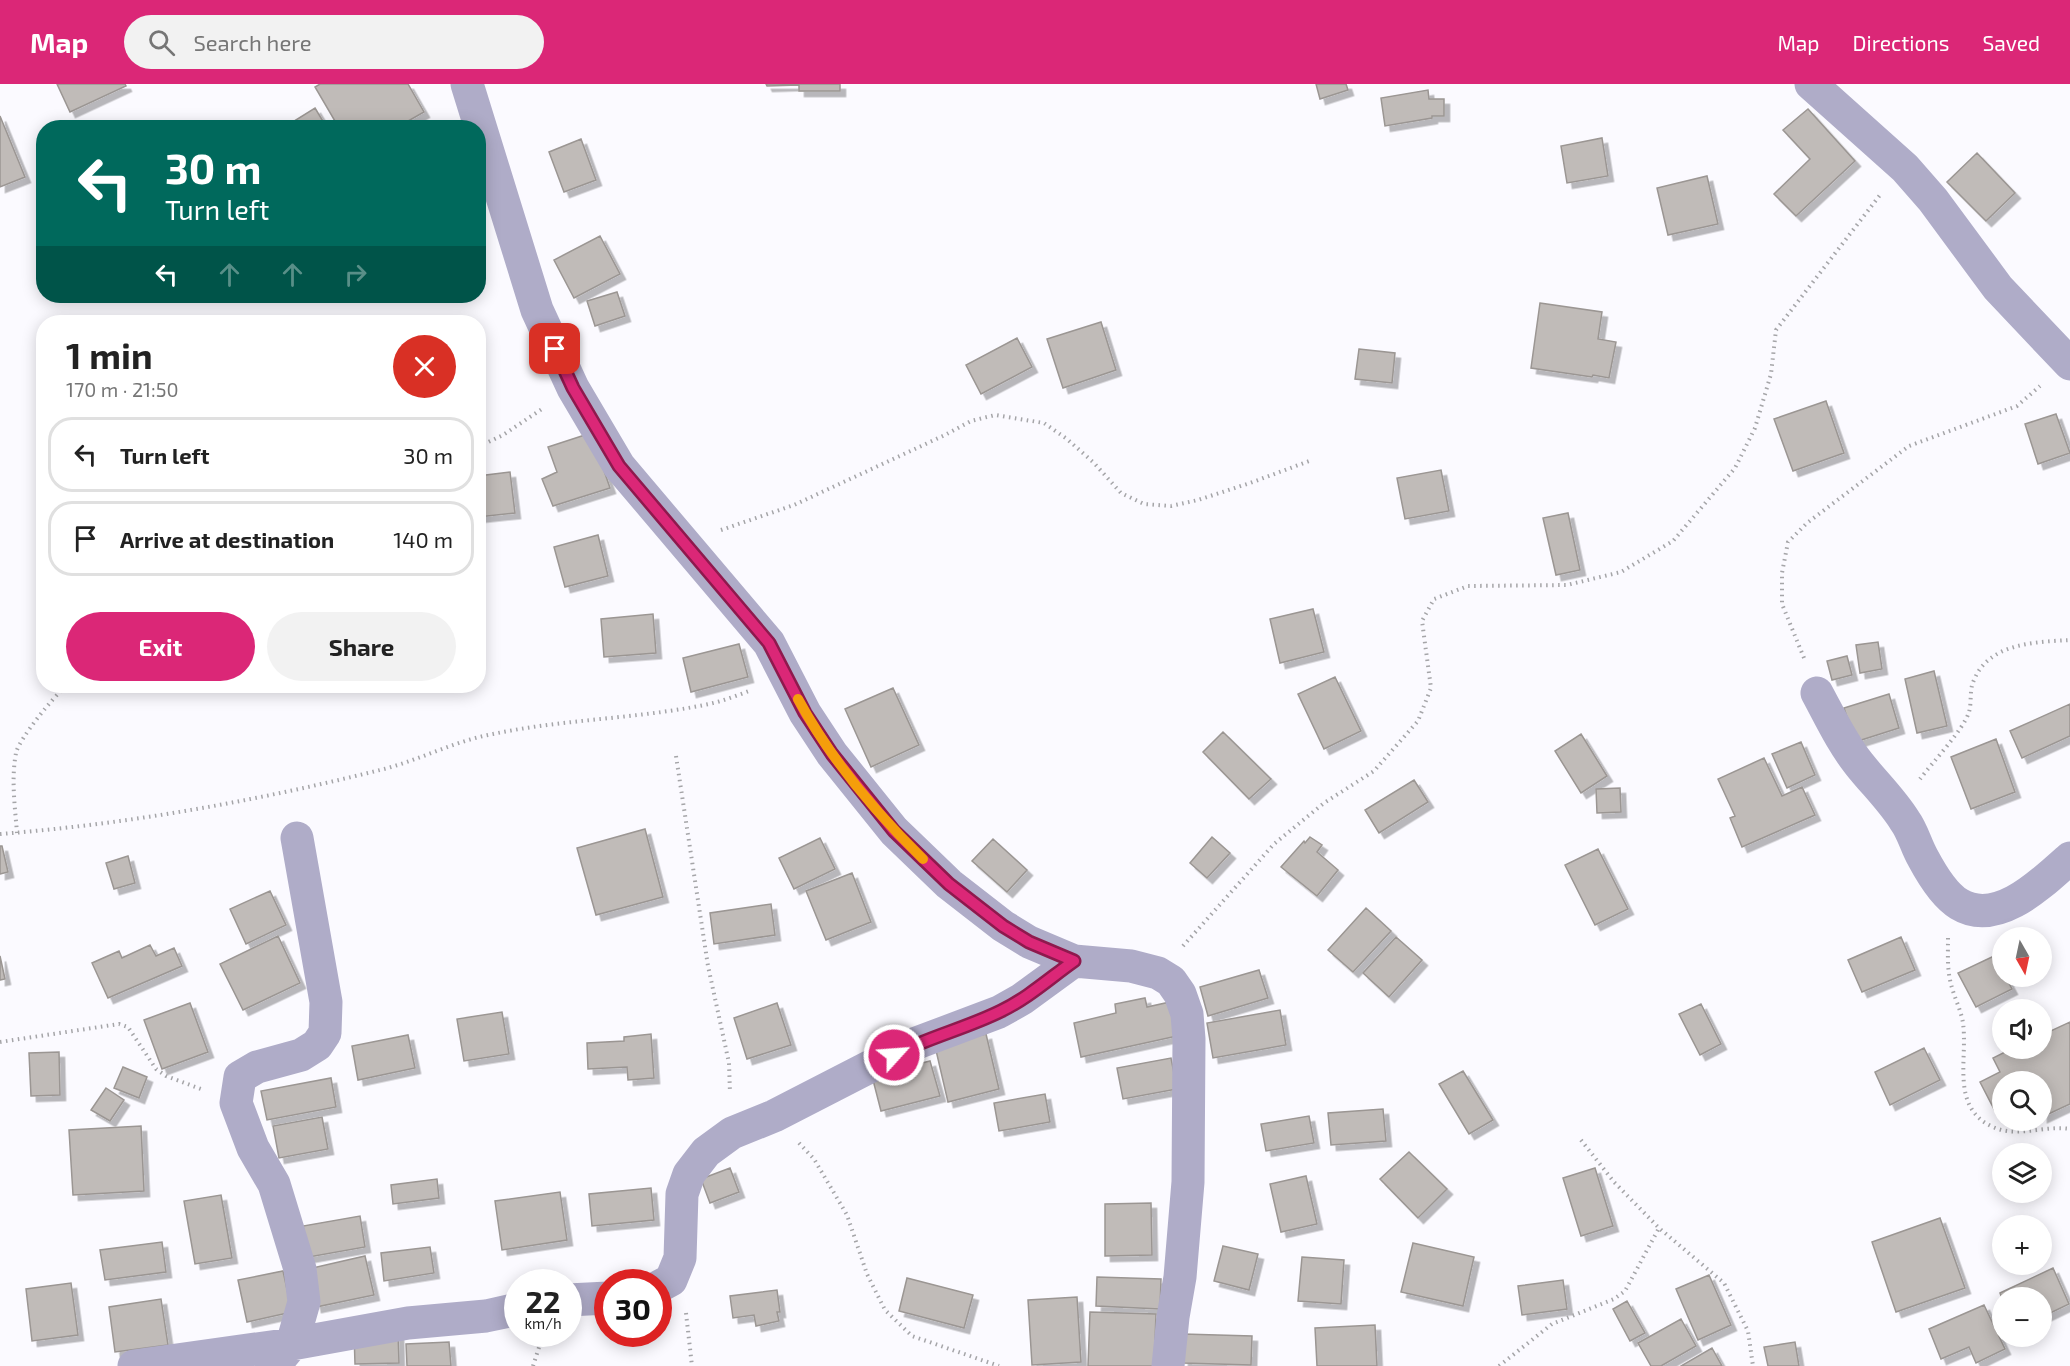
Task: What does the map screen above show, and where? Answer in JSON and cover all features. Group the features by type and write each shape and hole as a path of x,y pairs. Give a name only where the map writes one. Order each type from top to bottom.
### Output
{"street":[{"path":"467,84 478,120"},
{"path":"1811,84 1905,168 1933,200 1998,288 2069,360"},
{"path":"486,145 537,310 573,388 619,466 686,542 769,643 805,713 832,754 894,831 949,884 1003,926 1029,942 1074,961 1131,966 1158,973 1171,981 1180,994 1187,1014 1190,1039 1188,1182 1180,1278 1167,1366"},
{"path":"1817,693 1859,765 1880,787 1906,822 1922,858 1946,892 1960,905 1979,910 1997,908 2019,900 2070,858"},
{"path":"283,1355 304,1302 300,1269 274,1184 253,1148 236,1103 240,1077 257,1067 301,1055 317,1045 325,1033 326,1002 297,838"},
{"path":"672,1278 680,1258 682,1194 689,1174 706,1152 732,1132 774,1116 914,1044 999,1012 1023,999 1074,961"},
{"path":"134,1366 283,1355 408,1323 486,1316 504,1312"}],"path":[{"path":"1158,973 1274,844 1324,803 1374,771 1418,721 1431,688 1422,621 1434,599 1468,586 1567,585 1621,572 1673,541 1735,468 1755,428 1771,374 1776,330 1880,195 1905,168"},
{"path":"1817,693 1782,604 1782,573 1788,542 1807,523 1909,446 2017,406 2069,360"},
{"path":"486,443 503,435 573,388"},
{"path":"686,542 794,505 936,440 971,421 995,415 1044,423 1073,445 1121,493 1144,504 1171,506 1198,500 1312,460"},
{"path":"1906,822 1913,788 1953,738 1969,713 1972,683 1981,665 2003,651 2031,643 2070,640"},
{"path":"0,834 135,819 282,794 384,769 490,734 557,723 710,704 787,679"},
{"path":"16,833 13,782 17,750 52,698 58,693"},
{"path":"676,756 708,966 729,1063 732,1132"},
{"path":"1946,892 1950,982 1963,1022 1962,1078 1966,1099 1978,1117 1993,1127 2012,1131 2061,1127 2070,1129"},
{"path":"0,1042 119,1024 128,1027 156,1069 166,1076 236,1103"},
{"path":"774,1116 814,1159 847,1215 867,1274 885,1310 912,1336 999,1366"},
{"path":"1581,1140 1614,1182 1659,1228 1724,1283 1748,1331 1753,1366"},
{"path":"1499,1366 1552,1324 1614,1299 1625,1292 1659,1228"},
{"path":"533,1366 539,1347"}],"building":[{"path":"57,84 125,84 126,86 70,112"},
{"path":"320,84 408,84 424,112 410,120 334,120 315,87"},
{"path":"766,84 840,84 840,91 799,91 799,85 767,86"},
{"path":"1316,84 1346,84 1348,90 1320,99"},
{"path":"1428,90 1429,99 1444,99 1444,116 1432,116 1432,118 1385,126 1381,98"},
{"path":"315,108 322,120 296,120"},
{"path":"1808,109 1855,161 1796,216 1774,194 1810,159 1783,130"},
{"path":"0,116 25,177 0,187"},
{"path":"1602,138 1608,176 1567,183 1561,146"},
{"path":"581,139 596,180 564,192 549,152"},
{"path":"1977,153 2015,193 1986,221 1947,182"},
{"path":"1707,176 1718,224 1668,235 1657,188"},
{"path":"600,236 620,274 574,298 554,260"},
{"path":"617,292 625,316 595,326 587,301"},
{"path":"1540,303 1602,312 1598,339 1616,342 1609,378 1531,368"},
{"path":"1101,322 1116,370 1063,388 1047,339"},
{"path":"1017,338 1032,367 981,394 966,365"},
{"path":"1359,349 1395,353 1392,383 1355,379"},
{"path":"1826,401 1844,453 1793,471 1774,419"},
{"path":"2056,414 2070,453 2038,464 2025,424"},
{"path":"591,433 610,488 553,506 542,479 557,472 548,447"},
{"path":"1441,470 1449,511 1405,519 1397,478"},
{"path":"510,472 515,513 486,516 486,475"},
{"path":"1568,513 1580,570 1556,575 1543,518"},
{"path":"598,535 608,576 565,587 554,547"},
{"path":"1313,609 1324,652 1280,663 1270,619"},
{"path":"653,614 656,653 604,657 601,619"},
{"path":"1878,642 1882,669 1860,673 1856,645"},
{"path":"739,644 748,677 691,692 683,658"},
{"path":"1847,656 1852,675 1832,680 1827,661"},
{"path":"1934,671 1947,726 1917,733 1905,679"},
{"path":"1335,677 1361,731 1324,749 1298,694"},
{"path":"893,688 919,745 871,767 845,709"},
{"path":"1889,694 1899,728 1855,742 1844,708"},
{"path":"2070,704 2070,736 2022,758 2010,731"},
{"path":"1223,732 1271,779 1249,799 1203,752"},
{"path":"1581,734 1607,776 1581,793 1555,751"},
{"path":"1996,739 2015,792 1971,809 1951,757"},
{"path":"1801,742 1815,775 1787,788 1772,754"},
{"path":"1764,758 1782,796 1802,787 1815,815 1742,847 1730,818 1735,816 1718,779"},
{"path":"1414,780 1428,802 1379,833 1365,810"},
{"path":"1620,788 1621,812 1597,813 1596,789"},
{"path":"645,829 663,897 596,915 577,848"},
{"path":"1212,837 1230,853 1207,878 1190,863"},
{"path":"1310,837 1322,845 1317,852 1338,870 1317,896 1281,867"},
{"path":"820,838 835,869 794,889 779,858"},
{"path":"993,839 1027,870 1007,892 972,861"},
{"path":"0,846 2,846 8,872 0,874"},
{"path":"1598,849 1628,909 1595,925 1565,865"},
{"path":"128,856 135,883 114,889 106,863"},
{"path":"852,873 871,922 826,940 806,891"},
{"path":"270,891 286,925 246,944 230,909"},
{"path":"771,904 775,935 714,944 710,913"},
{"path":"1366,908 1391,931 1353,972 1328,950"},
{"path":"278,936 300,983 243,1010 220,964"},
{"path":"1396,937 1422,960 1389,997 1363,973"},
{"path":"1901,937 1915,970 1862,992 1848,960"},
{"path":"150,945 156,956 174,948 182,966 108,998 92,963 119,951 122,958"},
{"path":"0,956 5,979 0,980"},
{"path":"1992,957 1992,987 2011,987 2012,989 1976,1007 1958,973"},
{"path":"1259,970 1268,998 1208,1016 1200,987"},
{"path":"1145,998 1147,1007 1170,1002 1177,1036 1081,1057 1074,1023 1116,1013 1115,1004"},
{"path":"190,1003 208,1052 162,1069 144,1020"},
{"path":"777,1003 791,1045 747,1059 734,1018"},
{"path":"1701,1004 1721,1044 1700,1055 1679,1014"},
{"path":"1280,1010 1286,1045 1213,1058 1207,1023"},
{"path":"502,1012 509,1054 464,1061 457,1019"},
{"path":"2070,1022 2070,1104 2052,1112 2052,1071 2000,1071 1994,1059 2052,1059 2052,1030"},
{"path":"651,1034 654,1078 628,1080 627,1067 588,1069 587,1043 624,1041 624,1037"},
{"path":"986,1034 999,1089 948,1102 935,1046"},
{"path":"408,1035 415,1068 358,1080 352,1046"},
{"path":"1924,1048 1940,1080 1890,1105 1875,1072"},
{"path":"59,1052 60,1095 31,1096 29,1053"},
{"path":"1171,1058 1177,1089 1123,1099 1117,1068"},
{"path":"930,1061 940,1096 881,1111 872,1076"},
{"path":"123,1067 147,1077 139,1098 114,1088"},
{"path":"1463,1071 1493,1120 1469,1134 1439,1084"},
{"path":"1992,1076 1992,1105 1980,1082"},
{"path":"331,1078 336,1107 267,1120 261,1091"},
{"path":"106,1088 124,1100 110,1121 91,1110"},
{"path":"1045,1094 1050,1122 999,1131 994,1103"},
{"path":"1383,1109 1386,1141 1331,1145 1328,1113"},
{"path":"1309,1116 1314,1143 1266,1151 1261,1124"},
{"path":"322,1117 328,1149 279,1158 273,1126"},
{"path":"141,1126 144,1191 73,1195 69,1130"},
{"path":"1409,1152 1447,1189 1418,1218 1380,1179"},
{"path":"730,1168 739,1192 710,1203 701,1179"},
{"path":"1595,1168 1613,1226 1581,1236 1563,1178"},
{"path":"1306,1176 1317,1224 1281,1232 1270,1184"},
{"path":"437,1179 439,1198 393,1204 391,1185"},
{"path":"651,1188 654,1220 592,1226 589,1194"},
{"path":"560,1192 567,1240 502,1250 495,1201"},
{"path":"221,1195 232,1258 195,1264 184,1201"},
{"path":"1151,1203 1152,1255 1105,1256 1105,1204"},
{"path":"360,1216 365,1247 309,1257 303,1226"},
{"path":"1940,1218 1965,1288 1896,1312 1872,1242"},
{"path":"162,1242 166,1272 105,1280 100,1250"},
{"path":"1413,1243 1474,1257 1463,1306 1401,1292"},
{"path":"1223,1246 1258,1254 1249,1290 1214,1281"},
{"path":"430,1247 434,1273 384,1281 381,1253"},
{"path":"365,1256 374,1295 316,1307 308,1269"},
{"path":"1302,1257 1344,1260 1341,1304 1298,1301"},
{"path":"2052,1268 2069,1304 2052,1312 2052,1287 2013,1287 2038,1275 2052,1275"},
{"path":"283,1271 292,1312 247,1322 238,1280"},
{"path":"1709,1275 1731,1325 1698,1340 1676,1289"},
{"path":"1097,1277 1161,1279 1160,1309 1096,1306"},
{"path":"907,1278 973,1295 964,1328 899,1311"},
{"path":"1563,1280 1567,1309 1522,1315 1518,1286"},
{"path":"71,1283 78,1335 32,1341 26,1289"},
{"path":"777,1290 779,1321 756,1326 754,1315 733,1318 730,1296"},
{"path":"1077,1297 1081,1362 1032,1365 1028,1300"},
{"path":"161,1299 168,1345 115,1352 109,1307"},
{"path":"1627,1301 1645,1333 1630,1341 1613,1309"},
{"path":"1984,1305 1992,1322 1992,1347 2004,1347 2005,1349 1976,1363 1969,1347 1941,1359 1929,1329"},
{"path":"1090,1312 1156,1314 1154,1366 1088,1366"},
{"path":"1681,1319 1696,1346 1661,1366 1651,1366 1638,1343"},
{"path":"1375,1325 1377,1366 1317,1366 1315,1328"},
{"path":"398,1332 399,1363 355,1364 354,1333"},
{"path":"1183,1334 1252,1336 1251,1365 1183,1363"},
{"path":"449,1342 451,1366 407,1366 406,1344"},
{"path":"1795,1342 1799,1366 1768,1366 1764,1347"},
{"path":"1712,1348 1722,1366 1681,1366"}],"slow traffic":[{"path":"798,699 832,754 894,831 923,859"}],"route":[{"path":"555,349 573,388 619,466 686,542 769,643 805,713 832,754 894,831 949,884 1003,926 1029,942 1074,961 1023,999 999,1012 914,1044 894,1055"}]}
